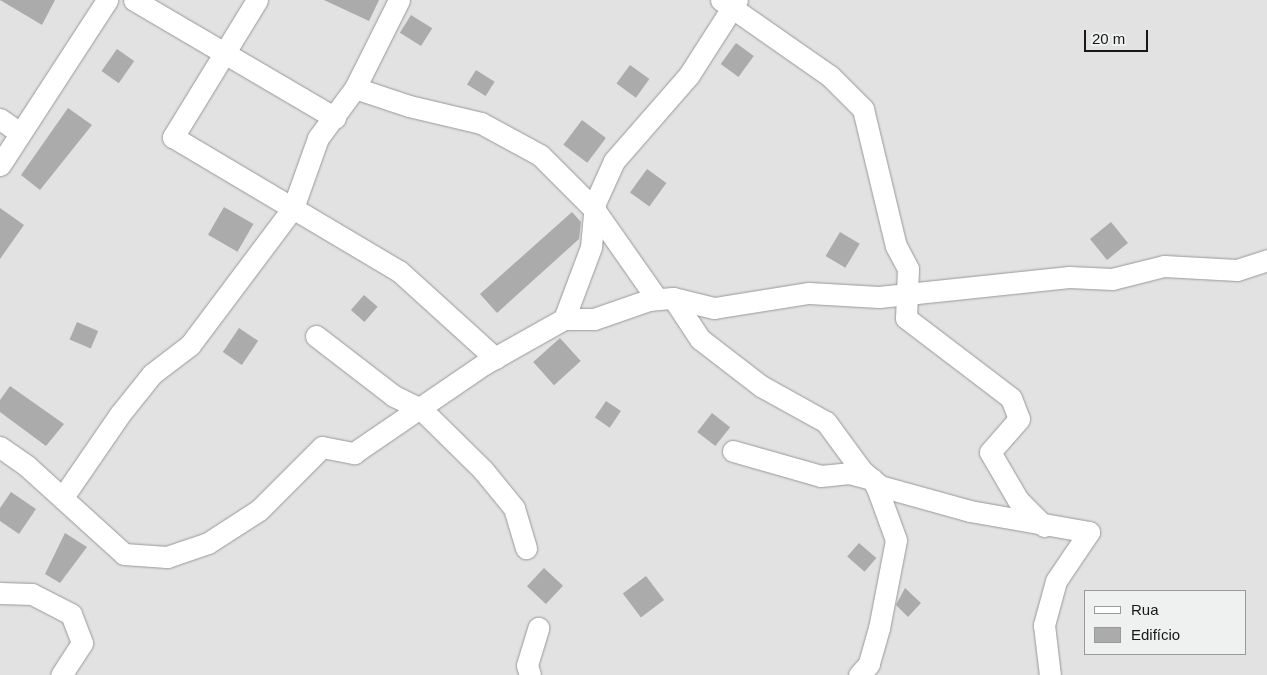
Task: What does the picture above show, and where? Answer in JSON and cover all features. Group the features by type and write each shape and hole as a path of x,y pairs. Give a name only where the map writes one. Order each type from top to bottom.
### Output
{"street":[{"path":"0,165 108,0"},
{"path":"134,0 223,56 334,118"},
{"path":"257,0 173,137 399,271 495,358"},
{"path":"63,497 120,414 152,374 190,345 293,208 318,138 355,88 399,0"},
{"path":"564,319 592,247 594,209 614,161 689,76 730,2 830,76 863,108 896,246 908,269 905,294 906,318 1010,398 1018,419 990,452 1018,500 1044,526"},
{"path":"355,88 481,123 540,155 594,209 700,339 761,386 798,402 826,422 872,479 896,540 879,628 869,664 859,675"},
{"path":"0,120 20,133"},
{"path":"0,447 63,497 124,554 167,556 208,544 259,510 322,447 354,453 495,358 564,319 594,319 665,298 714,308 809,293 905,294 1069,276 1112,279 1164,266 1237,270 1267,260"},
{"path":"316,336 394,396 421,409 514,508 526,548"},
{"path":"733,451 821,476 849,473 872,479 898,493 1044,526 1089,532 1056,581 1044,625 1050,675"},
{"path":"0,592 32,594 71,614 82,643 61,675"},
{"path":"530,675 527,666 538,628"}],"building":[{"path":"0,0 55,0 42,25"},
{"path":"324,0 379,0 369,21"},
{"path":"411,15 432,28 421,46 400,33"},
{"path":"736,43 754,56 739,77 721,64"},
{"path":"117,49 134,61 119,83 102,71"},
{"path":"630,65 649,79 636,98 616,84"},
{"path":"476,70 495,82 486,96 467,84"},
{"path":"68,108 92,125 40,190 21,175"},
{"path":"582,120 606,138 587,163 563,145"},
{"path":"647,169 666,183 649,207 630,192"},
{"path":"224,207 253,224 237,252 208,235"},
{"path":"0,208 24,225 0,259"},
{"path":"572,212 581,222 579,239 497,313 480,294"},
{"path":"1111,222 1128,243 1107,260 1090,239"},
{"path":"840,232 860,244 845,268 826,256"},
{"path":"364,295 378,307 364,322 351,310"},
{"path":"77,322 98,331 91,348 70,339"},
{"path":"239,328 258,341 242,365 223,352"},
{"path":"560,338 581,361 554,385 533,362"},
{"path":"10,386 64,424 46,446 0,412 0,400"},
{"path":"606,401 621,411 610,428 595,418"},
{"path":"712,413 730,427 715,446 697,432"},
{"path":"11,492 36,509 19,534 0,521 0,508"},
{"path":"65,533 87,547 60,583 45,574"},
{"path":"859,543 876,558 865,572 847,557"},
{"path":"544,568 563,586 546,604 527,586"},
{"path":"646,576 664,600 641,617 623,593"},
{"path":"905,588 921,603 908,617 896,605"}]}
